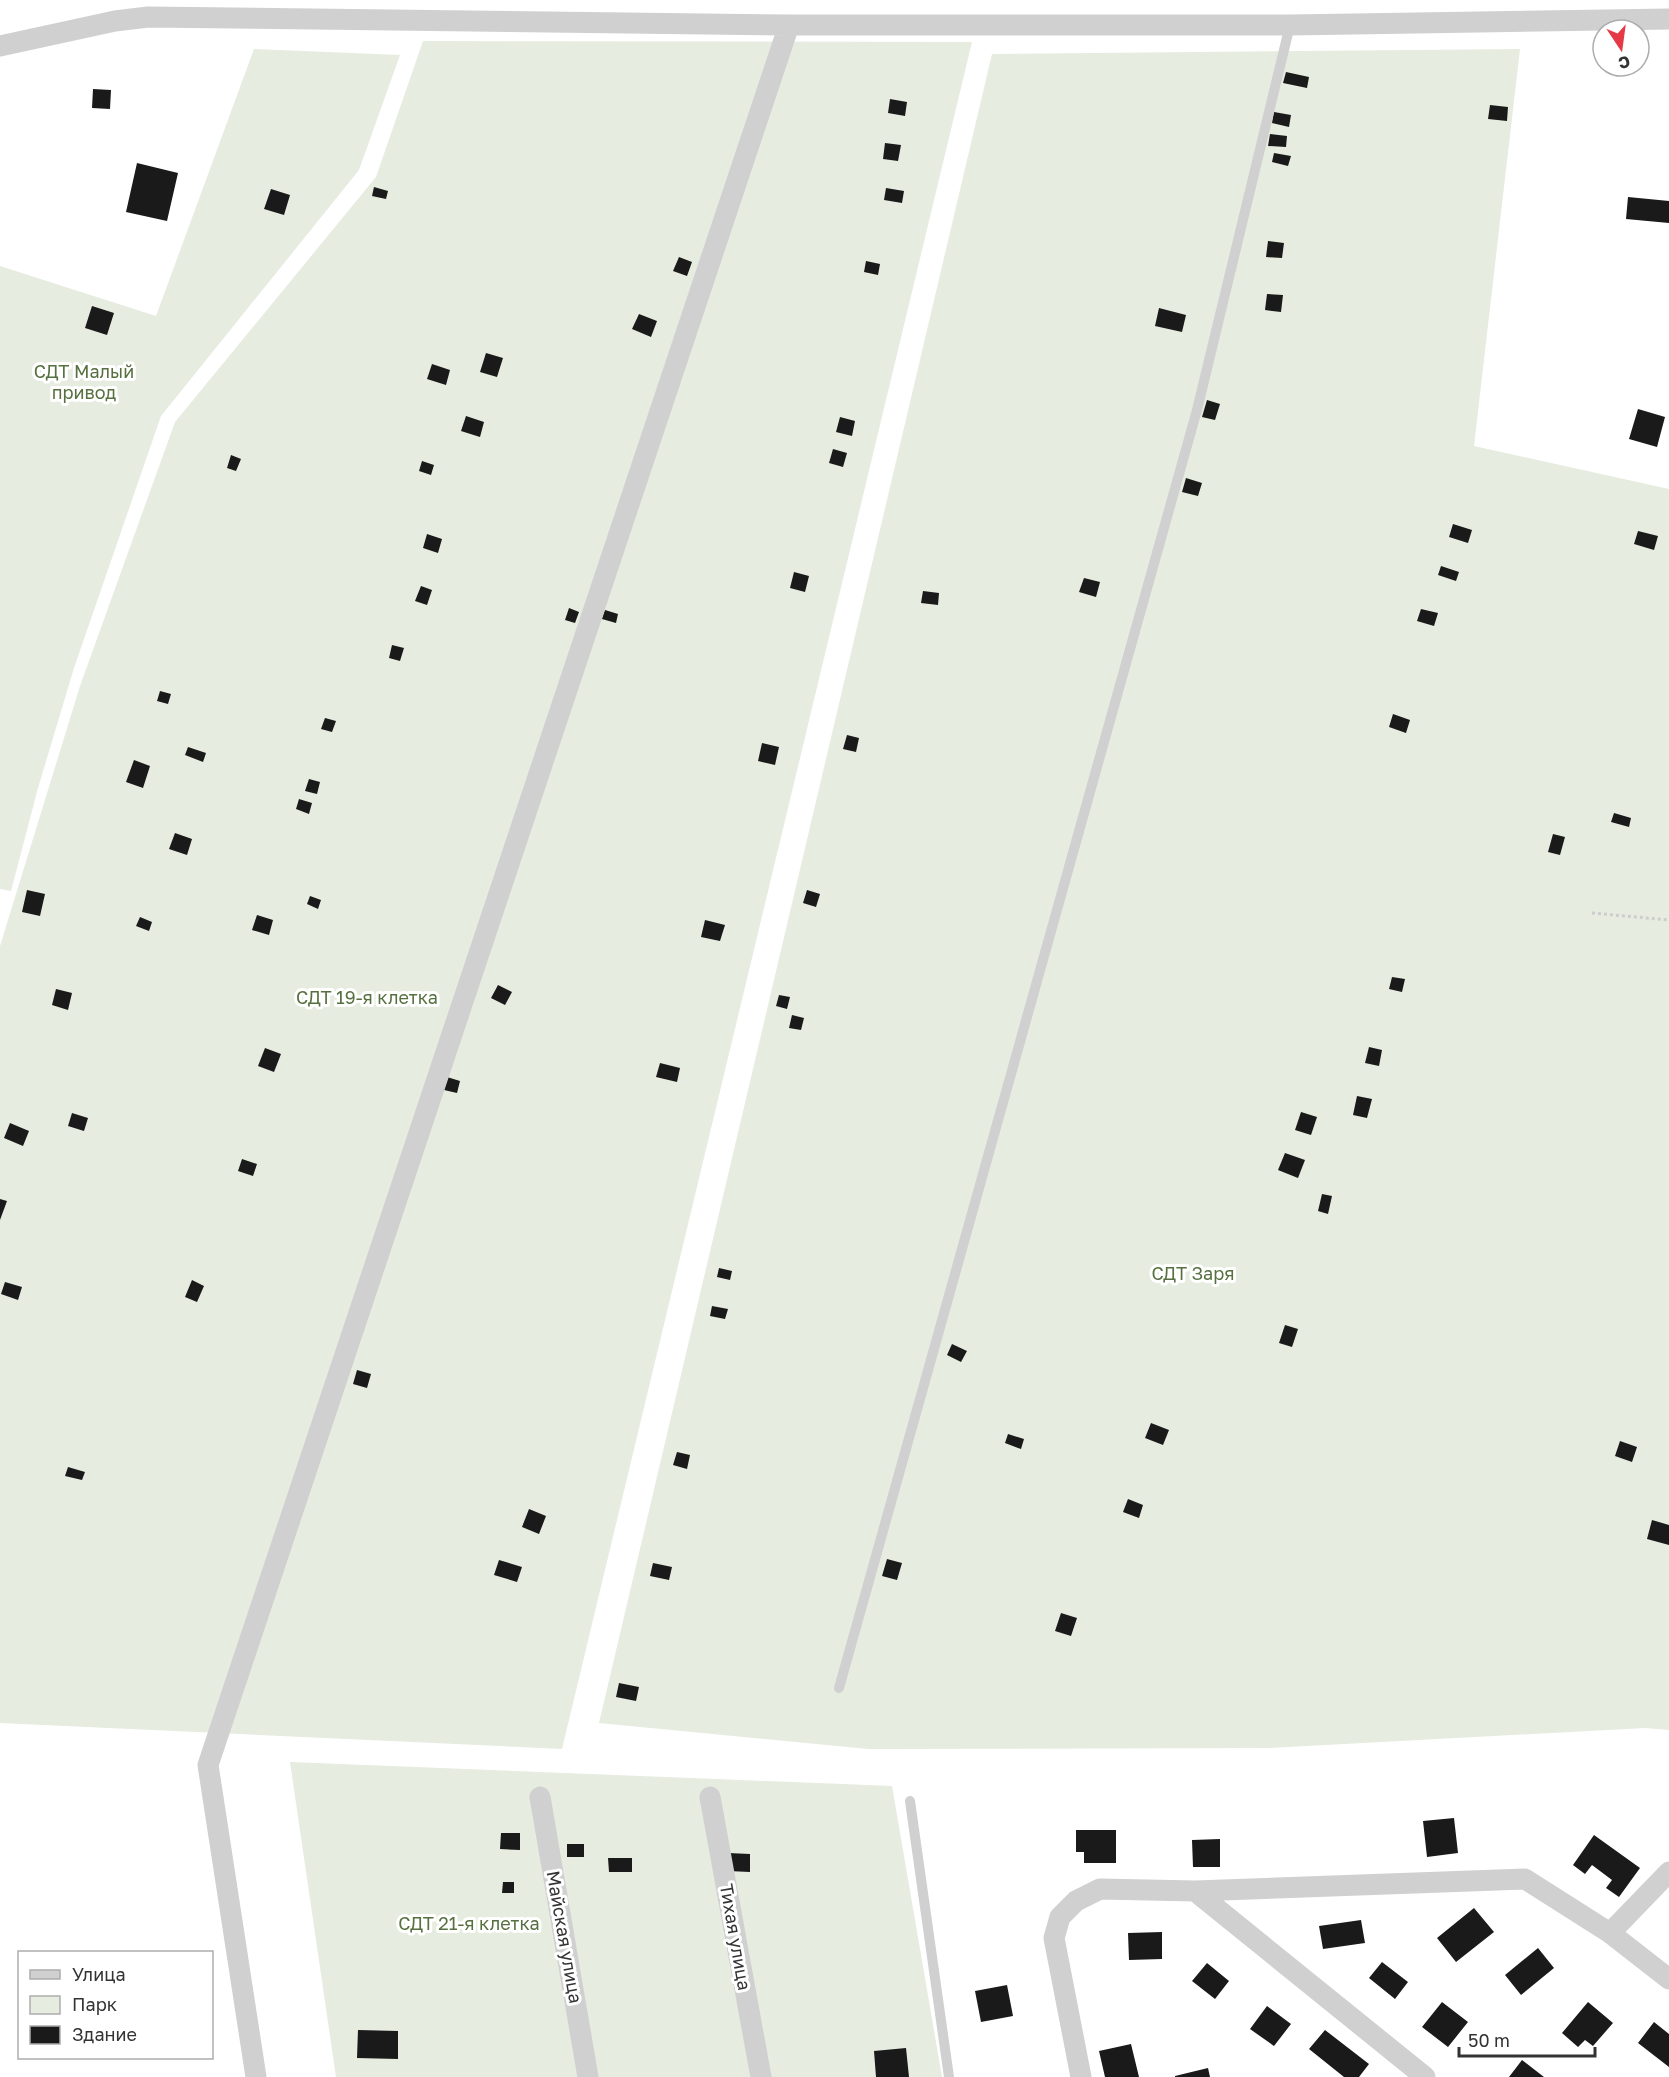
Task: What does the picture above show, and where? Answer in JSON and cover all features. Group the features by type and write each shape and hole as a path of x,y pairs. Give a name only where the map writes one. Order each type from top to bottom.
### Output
{"street":[{"path":"0,46 115,21 148,17 789,25 1290,25 1669,19"},
{"path":"256,2077 208,1765 789,25"},
{"name":"Майская улица","path":"540,1797 588,2077"},
{"name":"Тихая улица","path":"710,1797 761,2077"},
{"path":"1610,1933 1669,1872"},
{"path":"1081,2077 1054,1938 1060,1917 1076,1901 1100,1889 1195,1891 1525,1879 1610,1933 1669,1979"},
{"path":"1195,1891 1425,2077"}],"lane":[{"path":"839,1689 1197,410 1290,25"},
{"path":"910,1801 950,2077"}],"path":[{"path":"1592,913 1669,920"}],"green space":[{"name":"СДТ 19-я клетка","path":"423,41 972,42 562,1749 0,1723 0,946 80,686 175,422 376,177"},
{"name":"СДТ Малый привод","path":"254,49 400,55 359,170 161,416 74,668 38,788 11,891 0,889 0,266 156,316"},
{"name":"СДТ Заря","path":"1520,49 1474,446 1669,489 1669,1730 1645,1728 1268,1748 868,1749 599,1723 992,54"},
{"name":"СДТ 21-я клетка","path":"290,1762 892,1786 942,2077 336,2077"}],"building":[{"path":"1286,72 1309,77 1307,88 1283,83"},
{"path":"93,89 111,90 110,109 92,108"},
{"path":"890,99 907,102 905,116 888,113"},
{"path":"1490,105 1508,107 1507,121 1488,119"},
{"path":"1274,112 1291,115 1289,127 1272,123"},
{"path":"1270,134 1287,136 1286,147 1268,146"},
{"path":"885,143 901,145 898,161 883,159"},
{"path":"1274,153 1291,156 1288,166 1272,162"},
{"path":"137,163 178,173 167,221 126,212"},
{"path":"374,187 388,191 386,199 372,196"},
{"path":"886,188 904,191 902,203 884,200"},
{"path":"271,189 290,195 284,215 264,209"},
{"path":"1628,197 1669,201 1669,223 1626,219"},
{"path":"1268,241 1284,243 1282,258 1266,257"},
{"path":"679,257 692,262 687,276 673,271"},
{"path":"866,261 880,264 878,275 864,272"},
{"path":"1267,294 1283,295 1281,312 1265,310"},
{"path":"92,306 114,313 107,335 85,328"},
{"path":"1159,308 1186,315 1182,332 1155,326"},
{"path":"639,314 657,321 651,337 632,329"},
{"path":"486,353 503,358 497,377 480,372"},
{"path":"432,364 450,370 446,385 427,379"},
{"path":"1207,400 1220,404 1215,420 1202,417"},
{"path":"1638,409 1665,417 1657,447 1629,439"},
{"path":"466,416 484,422 480,437 461,431"},
{"path":"840,417 855,421 852,436 836,432"},
{"path":"833,449 847,453 843,467 829,463"},
{"path":"231,455 241,459 236,471 227,468"},
{"path":"422,461 434,465 431,475 419,471"},
{"path":"1186,478 1202,483 1198,496 1182,492"},
{"path":"1453,524 1472,530 1468,543 1449,537"},
{"path":"1638,531 1658,536 1654,550 1634,544"},
{"path":"427,534 442,539 438,553 423,548"},
{"path":"1441,566 1459,572 1456,581 1438,575"},
{"path":"794,572 809,576 805,592 790,588"},
{"path":"1084,578 1100,582 1096,597 1079,592"},
{"path":"421,586 432,590 427,605 415,601"},
{"path":"923,591 939,593 938,605 921,603"},
{"path":"569,608 579,612 575,623 565,620"},
{"path":"1421,609 1438,613 1434,626 1417,621"},
{"path":"605,610 618,614 616,623 602,619"},
{"path":"392,645 404,648 400,661 389,658"},
{"path":"160,691 171,694 168,704 157,701"},
{"path":"1393,714 1410,720 1406,733 1389,727"},
{"path":"325,718 336,721 332,732 321,729"},
{"path":"847,735 859,738 856,752 843,749"},
{"path":"762,743 779,747 775,765 758,761"},
{"path":"188,747 206,753 203,762 185,755"},
{"path":"134,760 150,766 143,788 126,782"},
{"path":"309,779 320,782 317,794 305,791"},
{"path":"299,799 312,803 309,814 296,809"},
{"path":"1614,813 1631,818 1629,827 1611,822"},
{"path":"175,833 192,839 187,855 169,849"},
{"path":"1553,834 1565,837 1560,855 1548,852"},
{"path":"27,890 45,894 40,916 22,912"},
{"path":"807,890 820,894 816,907 803,903"},
{"path":"310,896 321,900 318,909 307,904"},
{"path":"257,915 273,920 269,935 252,930"},
{"path":"140,917 152,922 149,931 136,926"},
{"path":"705,920 725,925 720,941 701,937"},
{"path":"1392,977 1405,979 1402,992 1389,989"},
{"path":"498,985 512,992 505,1005 491,998"},
{"path":"56,989 72,993 68,1010 52,1005"},
{"path":"779,995 790,997 787,1009 776,1006"},
{"path":"792,1015 804,1018 801,1030 789,1028"},
{"path":"1369,1047 1382,1050 1379,1066 1365,1063"},
{"path":"265,1048 281,1054 274,1072 258,1066"},
{"path":"660,1063 680,1068 677,1082 656,1077"},
{"path":"447,1077 460,1081 457,1093 444,1090"},
{"path":"1357,1096 1372,1099 1367,1118 1353,1115"},
{"path":"1301,1112 1317,1117 1311,1135 1295,1130"},
{"path":"72,1113 88,1118 84,1131 68,1126"},
{"path":"10,1123 29,1131 23,1146 4,1138"},
{"path":"1285,1153 1305,1160 1298,1178 1278,1170"},
{"path":"242,1159 257,1164 253,1176 238,1171"},
{"path":"1322,1194 1332,1196 1328,1214 1318,1211"},
{"path":"0,1199 7,1201 0,1220"},
{"path":"719,1268 732,1271 730,1280 717,1277"},
{"path":"192,1280 204,1286 197,1302 185,1297"},
{"path":"5,1282 22,1287 18,1300 1,1294"},
{"path":"712,1306 728,1309 725,1319 710,1316"},
{"path":"1285,1325 1298,1329 1292,1347 1279,1343"},
{"path":"952,1344 967,1351 961,1362 947,1355"},
{"path":"357,1370 371,1374 367,1388 353,1384"},
{"path":"1151,1423 1169,1430 1163,1445 1145,1438"},
{"path":"1008,1434 1024,1439 1021,1449 1005,1443"},
{"path":"1620,1441 1637,1447 1632,1462 1615,1456"},
{"path":"677,1452 690,1455 687,1469 673,1465"},
{"path":"68,1467 85,1472 82,1480 65,1476"},
{"path":"1128,1499 1143,1505 1139,1518 1123,1512"},
{"path":"529,1509 546,1516 539,1534 522,1527"},
{"path":"1652,1520 1669,1525 1669,1545 1647,1539"},
{"path":"887,1559 902,1563 897,1580 882,1576"},
{"path":"499,1560 522,1567 517,1582 494,1575"},
{"path":"653,1563 672,1567 669,1580 650,1576"},
{"path":"1061,1613 1077,1618 1071,1636 1055,1631"},
{"path":"619,1683 639,1687 636,1701 616,1697"},
{"path":"1454,1818 1458,1853 1427,1857 1423,1821"},
{"path":"1076,1830 1116,1830 1116,1863 1084,1863 1084,1852 1076,1852"},
{"path":"501,1833 520,1833 520,1850 500,1849"},
{"path":"1594,1835 1640,1868 1619,1897 1606,1888 1612,1880 1592,1865 1585,1874 1573,1865"},
{"path":"1220,1839 1220,1867 1193,1867 1192,1840"},
{"path":"567,1844 584,1844 584,1857 567,1857"},
{"path":"728,1853 750,1854 750,1872 728,1871"},
{"path":"608,1858 632,1858 632,1872 609,1872"},
{"path":"503,1882 514,1882 514,1893 502,1893"},
{"path":"1474,1908 1494,1932 1456,1962 1437,1938"},
{"path":"1361,1920 1365,1943 1323,1949 1319,1926"},
{"path":"1162,1932 1162,1959 1129,1960 1128,1933"},
{"path":"1538,1948 1554,1968 1521,1995 1505,1975"},
{"path":"1382,1962 1408,1982 1395,1999 1369,1978"},
{"path":"1207,1963 1229,1981 1215,1999 1192,1981"},
{"path":"1007,1985 1013,2016 981,2022 975,1991"},
{"path":"1442,2002 1468,2022 1448,2047 1422,2027"},
{"path":"1588,2002 1613,2023 1593,2046 1585,2040 1578,2047 1562,2033"},
{"path":"1267,2006 1291,2024 1274,2046 1250,2029"},
{"path":"1654,2022 1669,2034 1669,2067 1638,2043"},
{"path":"358,2030 398,2031 398,2059 357,2058"},
{"path":"1325,2030 1369,2064 1359,2077 1344,2077 1309,2049"},
{"path":"1131,2044 1139,2077 1105,2077 1099,2051"},
{"path":"906,2048 909,2077 876,2077 874,2051"},
{"path":"1522,2060 1544,2077 1509,2077"},
{"path":"1208,2068 1210,2077 1175,2077 1175,2076"}]}
